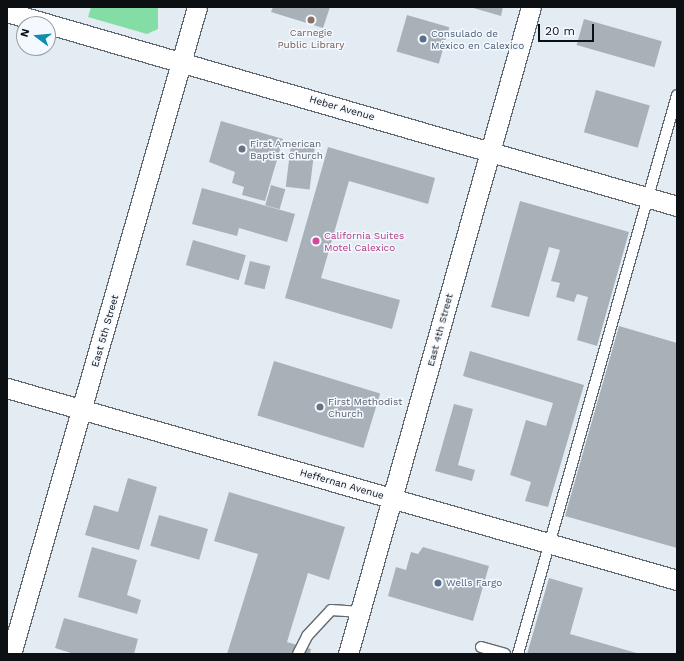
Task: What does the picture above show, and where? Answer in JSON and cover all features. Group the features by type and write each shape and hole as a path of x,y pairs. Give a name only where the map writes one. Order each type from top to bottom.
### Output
{"street":[{"name":"East 5th Street","path":"11,654 197,7"},
{"name":"East 4th Street","path":"348,654 394,498 489,150 532,7"},
{"name":"Heber Avenue","path":"7,12 489,150 677,206"},
{"name":"Heffernan Avenue","path":"7,388 82,411 394,498 677,580"}],"lane":[{"path":"518,654 677,95"},
{"path":"298,654 307,636 331,610 360,612"},
{"path":"481,647 505,654"}],"green space":[{"path":"91,7 158,7 158,29 147,34 88,17"}],"building":[{"name":"Carnegie Public Library","path":"273,7 330,7 323,28 271,12"},
{"path":"470,7 503,7 501,16"},
{"name":"Consulado de México en Calexico","path":"407,15 449,27 439,64 397,52"},
{"path":"584,19 662,41 654,67 577,45"},
{"path":"596,90 650,105 638,148 584,132"},
{"path":"221,121 283,139 265,201 242,195 244,187 232,183 235,172 209,162"},
{"path":"291,144 315,147 310,190 286,187"},
{"name":"California Suites Motel Calexico","path":"328,147 435,178 428,204 349,181 321,278 400,300 392,329 285,298"},
{"path":"271,185 285,189 280,209 265,205"},
{"path":"202,188 295,214 287,242 239,228 237,236 192,224"},
{"path":"520,201 629,232 597,346 577,340 588,297 577,294 574,302 556,297 560,283 551,281 560,250 549,247 529,317 491,307"},
{"path":"193,240 246,255 239,280 186,265"},
{"path":"250,261 270,266 265,289 244,284"},
{"path":"619,326 677,343 677,548 565,516"},
{"path":"470,351 584,385 548,507 525,501 531,482 510,475 526,420 546,426 553,403 463,376"},
{"path":"274,361 380,393 363,448 257,416"},
{"path":"454,404 473,409 458,465 475,470 472,481 435,471"},
{"path":"128,478 157,487 139,550 85,535 94,505 118,512"},
{"path":"229,492 345,527 329,580 308,573 287,642 311,649 310,654 227,654 258,554 214,541"},
{"path":"159,515 208,529 199,560 150,546"},
{"path":"92,547 137,560 127,595 141,600 137,614 78,597"},
{"name":"Wells Fargo","path":"423,547 489,566 473,621 388,596 396,567 406,570 411,552 418,554"},
{"path":"549,578 583,588 570,634 640,654 527,654"},
{"path":"64,618 138,639 134,654 74,654 55,648"}],"place":[{"name":"Carnegie Public Library","path":"311,20"},
{"name":"Consulado de México en Calexico","path":"423,39"},
{"name":"First American Baptist Church","path":"242,149"},
{"name":"California Suites Motel Calexico","path":"316,241"},
{"name":"First Methodist Church","path":"320,407"},
{"name":"Wells Fargo","path":"438,583"}]}
